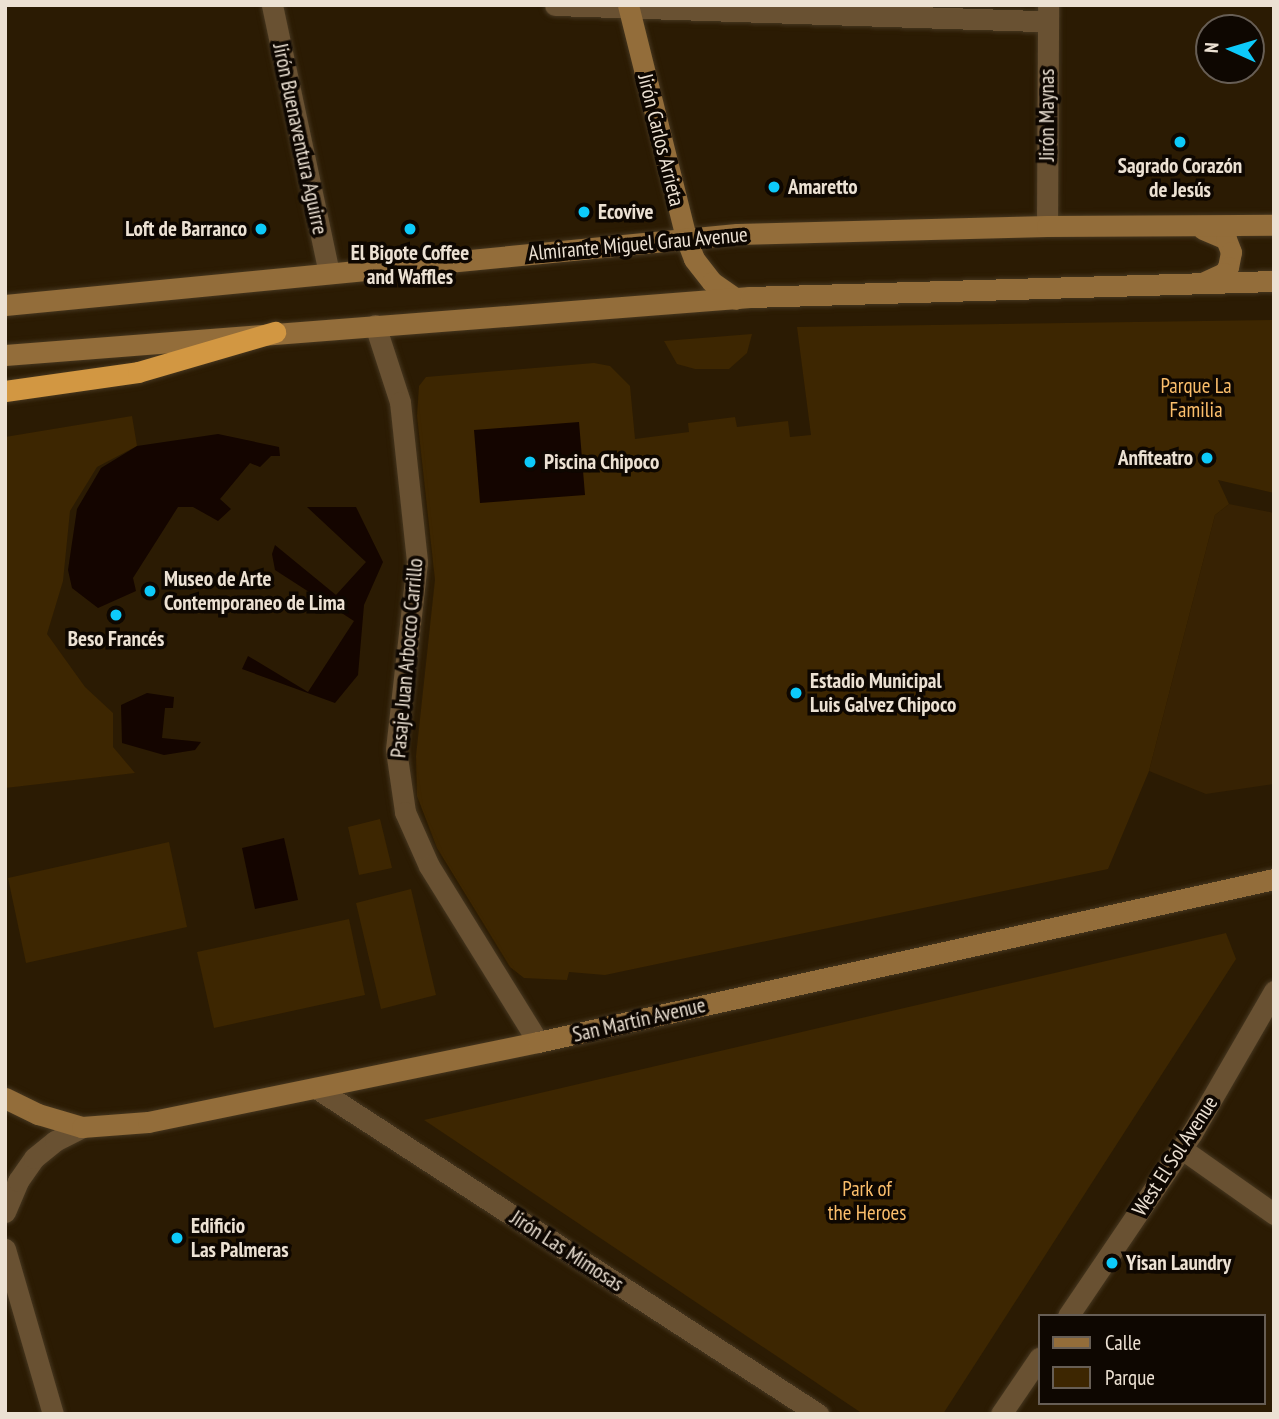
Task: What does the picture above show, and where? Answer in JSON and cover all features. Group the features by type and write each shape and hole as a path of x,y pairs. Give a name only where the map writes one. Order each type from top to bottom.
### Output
{"highway":[{"path":"5,391 138,372 275,332"}],"main road":[{"name":"Jirón Carlos Arrieta","path":"628,7 686,239 694,259 712,282 736,299"},
{"path":"1182,225 1218,233 1229,244 1228,267 1218,278 1203,283"},
{"name":"Almirante Miguel Grau Avenue","path":"5,305 737,234 1047,226 1274,225"},
{"path":"5,355 275,332 736,299 903,290 1274,281"},
{"name":"San Martín Avenue","path":"5,1098 38,1114 82,1127 148,1122 538,1042 1274,879"}],"street":[{"name":"Jirón Buenaventura Aguirre","path":"272,5 329,273"},
{"path":"555,5 1048,13"},
{"name":"Jirón Maynas","path":"1047,226 1048,13"},
{"name":"Pasaje Juan Arbocco Carrillo","path":"375,325 400,402 417,562 396,750 405,812 429,866 538,1042"},
{"name":"West El Sol Avenue","path":"1069,1314 1182,1149 1274,990"},
{"name":"Jirón Las Mimosas","path":"316,1088 818,1414"},
{"path":"5,1212 18,1181 34,1158 55,1141 82,1127"},
{"path":"1182,1149 1274,1214"},
{"path":"5,1249 53,1414"},
{"path":"1001,1414 1038,1359"}],"shaded area":[{"name":"Piscina Chipoco","path":"579,422 585,495 480,503 474,430"},
{"path":"218,434 279,447 280,456 271,456 260,467 250,463 220,499 231,509 218,521 193,507 178,507 133,578 136,591 98,608 72,588 68,570 77,509 101,468 137,446"},
{"path":"1229,504 1274,513 1274,784 1206,794 1149,771 1215,515"},
{"path":"307,507 356,507 383,562 364,605 358,675 335,703 242,669 248,656 308,692 354,621 275,570 272,554 275,545 336,595 366,562"},
{"path":"147,693 174,697 173,708 165,708 162,738 201,742 195,750 164,755 122,743 121,705"},
{"path":"284,838 298,900 255,909 242,848"}],"green space":[{"name":"Estadio Municipal Luis Galvez Chipoco","path":"1274,320 1274,493 1218,480 1229,504 1215,515 1149,771 1108,869 605,975 569,972 567,980 524,978 510,967 437,848 417,796 416,756 435,580 417,416 419,386 426,377 594,363 610,366 630,386 635,439 689,432 688,423 735,417 737,427 788,421 790,437 811,435 797,327"},
{"path":"752,334 747,353 729,369 695,369 677,364 664,341"},
{"path":"132,416 137,446 97,467 70,511 63,581 47,634 85,687 113,713 113,747 135,773 5,788 5,437"},
{"path":"380,819 392,868 359,875 348,827"},
{"path":"169,842 187,927 26,963 8,878"},
{"path":"411,889 436,995 381,1009 356,903"},
{"path":"349,919 365,995 214,1028 197,952"},
{"name":"Park of the Heroes","path":"1226,933 1236,959 943,1414 863,1414 424,1120"}],"place":[{"name":"Sagrado Corazón de Jesús","path":"1180,142"},
{"name":"Amaretto","path":"774,187"},
{"name":"Ecovive","path":"584,212"},
{"name":"Loft de Barranco","path":"261,229"},
{"name":"El Bigote Coffee and Waffles","path":"410,229"},
{"name":"Anfiteatro","path":"1207,458"},
{"name":"Piscina Chipoco","path":"530,462"},
{"name":"Museo de Arte Contemporaneo de Lima","path":"150,591"},
{"name":"Beso Francés","path":"116,615"},
{"name":"Estadio Municipal Luis Galvez Chipoco","path":"796,693"},
{"name":"Edificio Las Palmeras","path":"177,1238"},
{"name":"Yisan Laundry","path":"1112,1263"}],"park label":[{"name":"Parque La Familia","path":"1196,398"}]}
